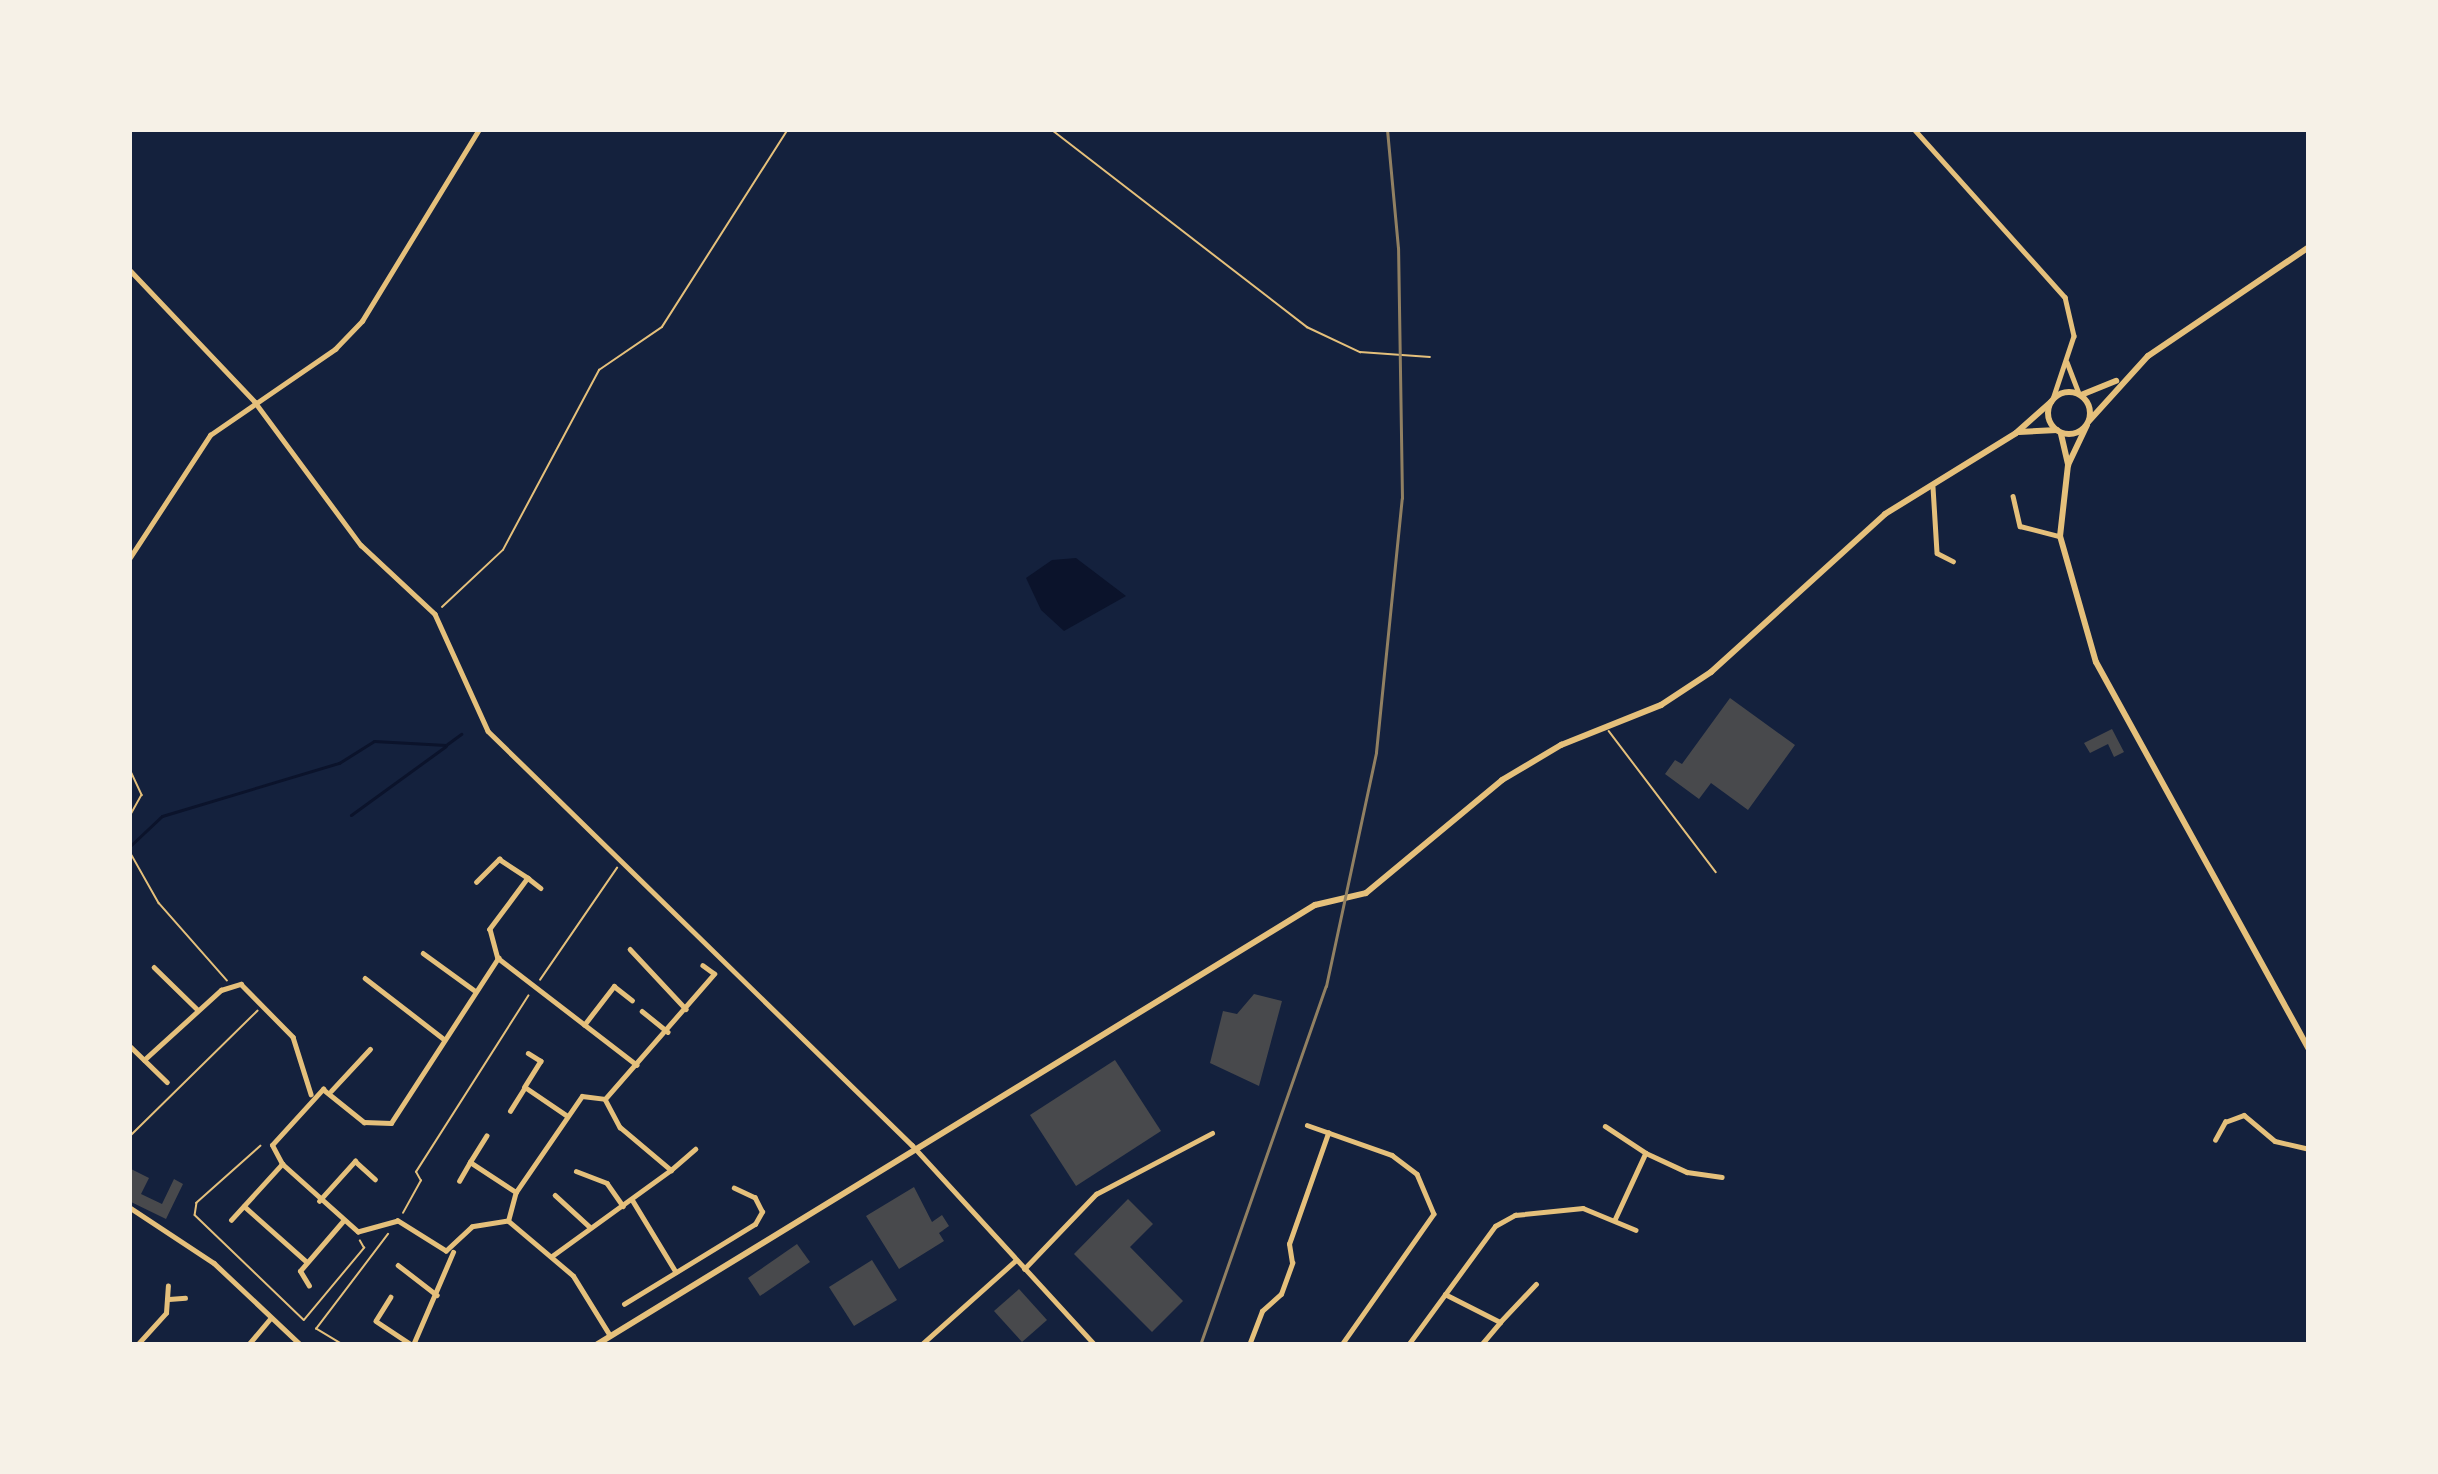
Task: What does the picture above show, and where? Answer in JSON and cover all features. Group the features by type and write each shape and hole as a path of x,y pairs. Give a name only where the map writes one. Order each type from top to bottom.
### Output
{"main road":[{"path":"596,1345 912,1145 1333,899 1359,895 1502,780 1562,745 1609,731 1711,672 1832,556 2016,433 2052,401 2119,380 2309,247"},
{"path":"2119,380 2088,423 2068,465 2060,536 2096,662 2138,748 2309,1049"},
{"path":"2080,394 2088,423"},
{"path":"2052,401 2068,465"},
{"path":"2016,433 2058,431 2088,423"}],"street":[{"path":"129,559 209,435 335,349 362,321 479,129"},
{"path":"1914,129 2066,297 2074,336 2052,401"},
{"path":"129,269 255,401 361,545 435,614 488,731 912,1145 1096,1345"},
{"path":"2067,362 2080,394"},
{"path":"1933,487 1937,553 1953,561"},
{"path":"2013,496 2020,526 2060,536"},
{"path":"476,882 506,859 541,888"},
{"path":"528,878 490,929 498,958 537,983 637,1065"},
{"path":"630,949 686,1009"},
{"path":"423,952 475,990"},
{"path":"331,1091 364,1122 383,1126 498,958"},
{"path":"703,965 723,981"},
{"path":"154,967 197,1010"},
{"path":"605,1099 647,1058 714,974"},
{"path":"364,978 444,1039"},
{"path":"144,1060 231,984 249,988 293,1036 311,1094"},
{"path":"584,1025 614,986 632,1000"},
{"path":"642,1011 668,1032"},
{"path":"129,1045 167,1082"},
{"path":"370,1049 331,1091 311,1094 272,1144 282,1164 352,1228 398,1221 454,1250"},
{"path":"509,1111 541,1060 528,1053"},
{"path":"525,1087 566,1115"},
{"path":"508,1221 515,1192 566,1115 582,1096 605,1099"},
{"path":"605,1099 620,1127 671,1170"},
{"path":"2215,1139 2225,1122 2244,1115 2275,1141 2309,1149"},
{"path":"1306,1125 1392,1155 1417,1174 1435,1214 1342,1345"},
{"path":"1605,1126 1646,1154 1687,1172 1722,1177"},
{"path":"1024,1269 1096,1194 1212,1133"},
{"path":"1250,1345 1262,1311 1281,1294 1292,1263 1289,1244 1328,1133"},
{"path":"459,1181 486,1136"},
{"path":"552,1256 589,1226 633,1201 694,1149"},
{"path":"1615,1220 1646,1154"},
{"path":"319,1201 355,1161 375,1179"},
{"path":"470,1162 515,1192"},
{"path":"231,1220 282,1164"},
{"path":"576,1171 607,1183 622,1207"},
{"path":"623,1304 755,1224 762,1212 755,1198 734,1188"},
{"path":"555,1195 589,1226"},
{"path":"633,1201 676,1272"},
{"path":"244,1206 307,1262"},
{"path":"1408,1345 1496,1226 1515,1215 1562,1206 1636,1230"},
{"path":"129,1207 214,1263 302,1345"},
{"path":"309,1286 299,1277 343,1221"},
{"path":"392,1297 376,1321 412,1345 454,1250 472,1227 508,1221 552,1256 610,1336"},
{"path":"921,1345 1016,1260"},
{"path":"398,1265 437,1295"},
{"path":"1481,1345 1536,1284"},
{"path":"136,1345 162,1320 168,1286"},
{"path":"1445,1294 1500,1322"},
{"path":"169,1299 185,1298"},
{"path":"248,1345 270,1319"}],"lane":[{"path":"1609,731 1716,872"}],"path":[{"path":"435,614 503,550 599,370 662,327 788,129"},
{"path":"1051,129 1307,326 1360,352 1430,357"},
{"path":"129,766 142,795 129,818"},
{"path":"343,1345 316,1329 398,1221 421,1181 416,1172 611,876"},
{"path":"272,1144 257,1147 197,1203 195,1215 304,1320 364,1248 352,1228"}],"water":[{"path":"1076,558 1126,596 1064,631 1041,610 1026,578 1052,560"}],"building":[{"path":"1730,698 1795,745 1748,810 1711,783 1699,799 1665,774 1675,760 1682,764"},
{"path":"2112,729 2124,752 2114,757 2108,744 2090,753 2084,743"},
{"path":"1254,994 1282,1001 1259,1086 1210,1063 1223,1011 1237,1014"},
{"path":"1115,1060 1161,1131 1076,1186 1030,1115"},
{"path":"129,1168 149,1178 141,1194 162,1204 174,1179 183,1184 166,1219 129,1201"},
{"path":"914,1187 932,1222 942,1215 949,1226 939,1233 944,1241 899,1269 866,1216"},
{"path":"1128,1199 1153,1224 1130,1247 1183,1301 1152,1332 1074,1254"},
{"path":"797,1244 810,1262 760,1296 748,1278"},
{"path":"872,1260 897,1300 854,1326 829,1287"},
{"path":"1019,1289 1047,1320 1022,1342 994,1311"}],"waterway":[{"path":"129,847 162,816 339,763 374,741 446,745 461,734"},
{"path":"351,815 446,746"}],"railway":[{"path":"1200,1345 1326,986 1376,752 1402,498 1398,248 1387,129"}]}
